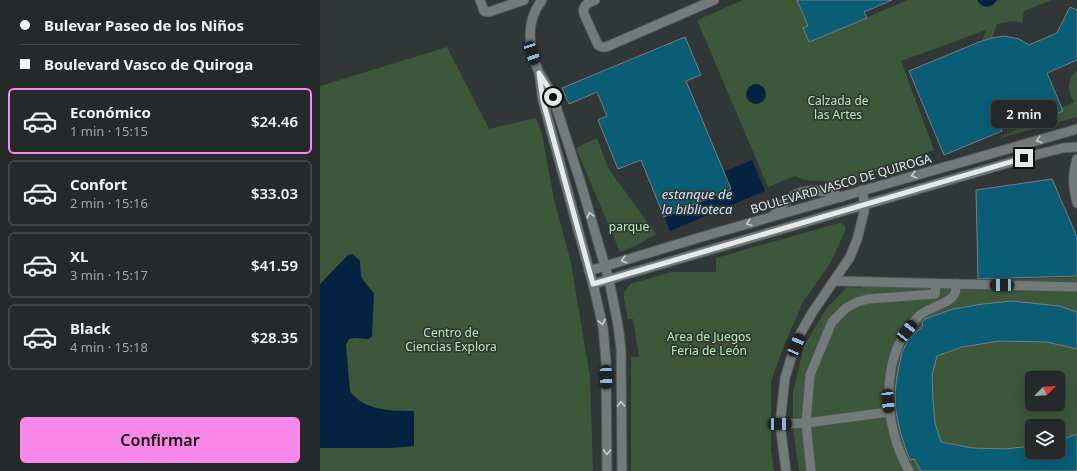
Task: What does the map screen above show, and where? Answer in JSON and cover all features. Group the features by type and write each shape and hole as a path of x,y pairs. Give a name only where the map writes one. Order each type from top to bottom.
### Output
{"street":[{"path":"480,0 484,11 489,12 524,0"},
{"path":"542,0 535,8 531,21 529,38 532,53 539,73 543,101 593,284 603,327 606,362 607,471"},
{"path":"594,0 585,5 583,9 598,45 602,47 606,47 697,3 714,0"},
{"path":"539,73 553,97 581,184 609,280 618,325 621,350 622,471"},
{"name":"BOULEVARD VASCO DE QUIROGA","path":"589,271 841,196 1077,129"},
{"path":"593,284 1038,154 1071,146 1077,147"},
{"path":"1077,159 1073,180 1077,203"},
{"path":"773,216 782,204 801,192 810,189 819,189 841,196"},
{"path":"786,471 780,424 785,378 800,334 812,313 853,252 865,204 862,190"},
{"path":"834,281 1077,287"},
{"path":"933,307 936,284"},
{"path":"909,471 901,457 891,426 889,412 889,383 897,348 907,331 919,316 933,307 950,300 955,294 956,284"},
{"path":"811,471 806,423 810,375 832,322 846,308 857,302 868,299 935,294"},
{"path":"780,424 806,423 889,412"}],"green space":[{"name":"Calzada de las Artes","path":"743,0 797,0 808,26 803,28 809,42 908,0 1052,0 1024,11 1022,23 1011,21 997,24 992,38 982,41 986,30 901,61 934,150 846,183 804,180 795,176 768,187 697,20"},
{"name":"Centro de Ciencias Explora","path":"447,47 489,129 536,118 542,134 554,199 571,263 590,377 593,471 320,471 320,86"},
{"path":"1077,70 1077,117 997,139 1074,102 1070,94 1069,85 1071,77"},
{"name":"parque","path":"597,138 608,168 656,234 637,245 620,252 576,148"},
{"name":"Area de Juegos Feria de León","path":"839,223 844,224 846,229 831,262 803,302 785,343 771,381 771,449 774,471 631,471 631,357 639,357 633,319 628,319 624,299 624,293 630,284 672,272 716,272 716,258"},
{"path":"864,276 968,281 1077,277 1077,471 799,471 793,427 793,392 804,346 826,309 847,287 862,288"}],"water":[{"path":"977,0 997,0 995,3 987,7 979,3"},
{"path":"756,84 763,87 766,94 763,101 756,104 749,101 746,94 749,87"},
{"name":"estanque de la biblioteca","path":"752,160 765,191 670,231 657,200"},
{"path":"353,254 360,261 361,276 374,294 372,336 369,339 349,339 346,345 350,391 356,398 370,406 388,410 414,411 414,446 391,448 320,448 320,284 348,255"}],"building":[{"path":"797,0 892,0 864,12 867,18 809,42 803,28 808,26"},
{"path":"1070,7 1077,10 1077,60 1047,73 1063,111 1025,127 1017,109 997,118 1002,131 944,155 909,71 992,38 1004,36 1019,39 1029,45 1057,33"},
{"path":"685,37 701,75 686,81 731,189 664,217 641,160 618,169 598,120 607,116 597,92 569,104 562,88"},
{"path":"1052,179 1077,237 1077,276 978,279 976,190"},
{"path":"1012,301 1059,306 1077,312 1077,349 1047,342 1000,341 962,347 937,356 932,375 933,400 935,423 941,442 973,448 1005,449 1025,447 1025,459 1065,459 1065,438 1077,434 1077,471 921,471 914,459 910,460 900,431 896,411 895,394 902,352 909,339 923,326 922,322 925,319 953,309"}],"route":[{"path":"553,97 539,73 543,101 593,284 1024,158"}]}
